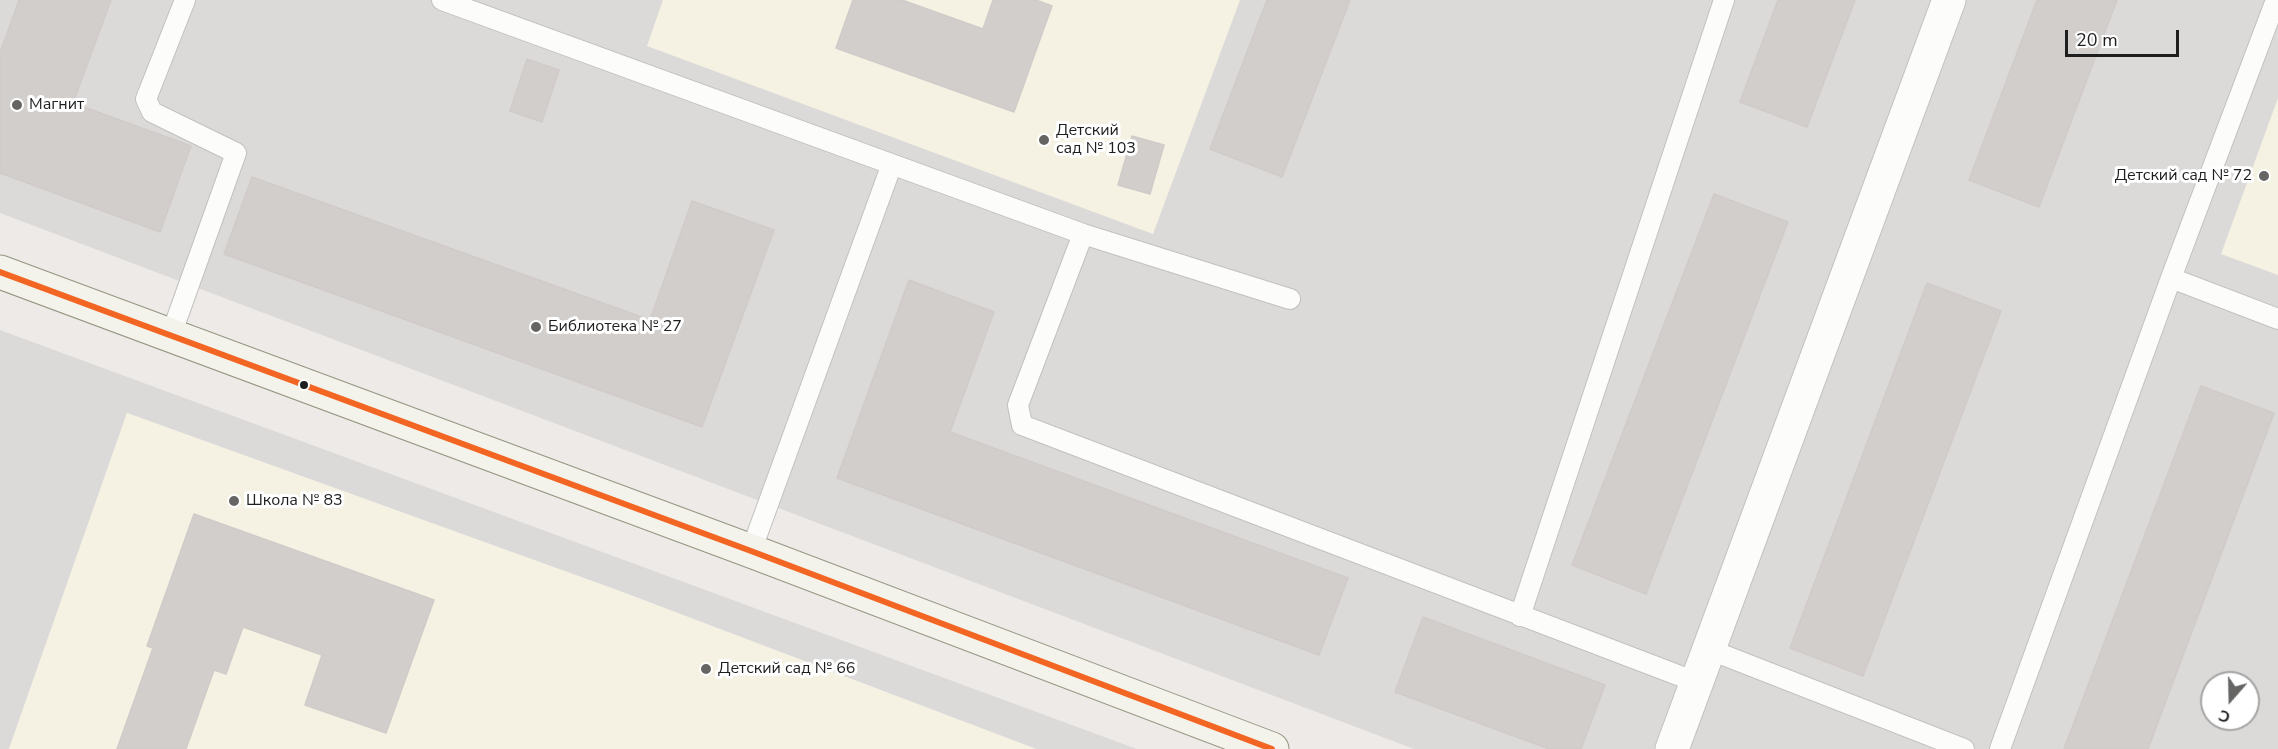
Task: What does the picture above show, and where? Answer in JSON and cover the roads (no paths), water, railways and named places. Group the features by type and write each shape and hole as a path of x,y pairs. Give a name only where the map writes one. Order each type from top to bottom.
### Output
{"main road":[{"path":"0,272 752,552 1272,749"}],"street":[{"path":"1672,749 1949,0"}],"lane":[{"path":"171,335 236,153 152,112 146,99 186,0"},
{"path":"442,0 1083,234 1290,299"},
{"path":"1520,616 1724,0"},
{"path":"2000,749 2171,278 2276,0"},
{"path":"752,552 892,164"},
{"path":"1083,234 1018,405 1022,425 1696,682"},
{"path":"2171,278 2278,319"},
{"path":"1708,649 1964,749"}],"place":[{"name":"Магнит","path":"17,105"},
{"name":"Детский сад № 103","path":"1044,140"},
{"name":"Детский сад № 72","path":"2264,176"},
{"name":"Библиотека № 27","path":"536,327"},
{"name":"Школа № 83","path":"234,501"},
{"name":"Детский сад № 66","path":"706,669"}]}
